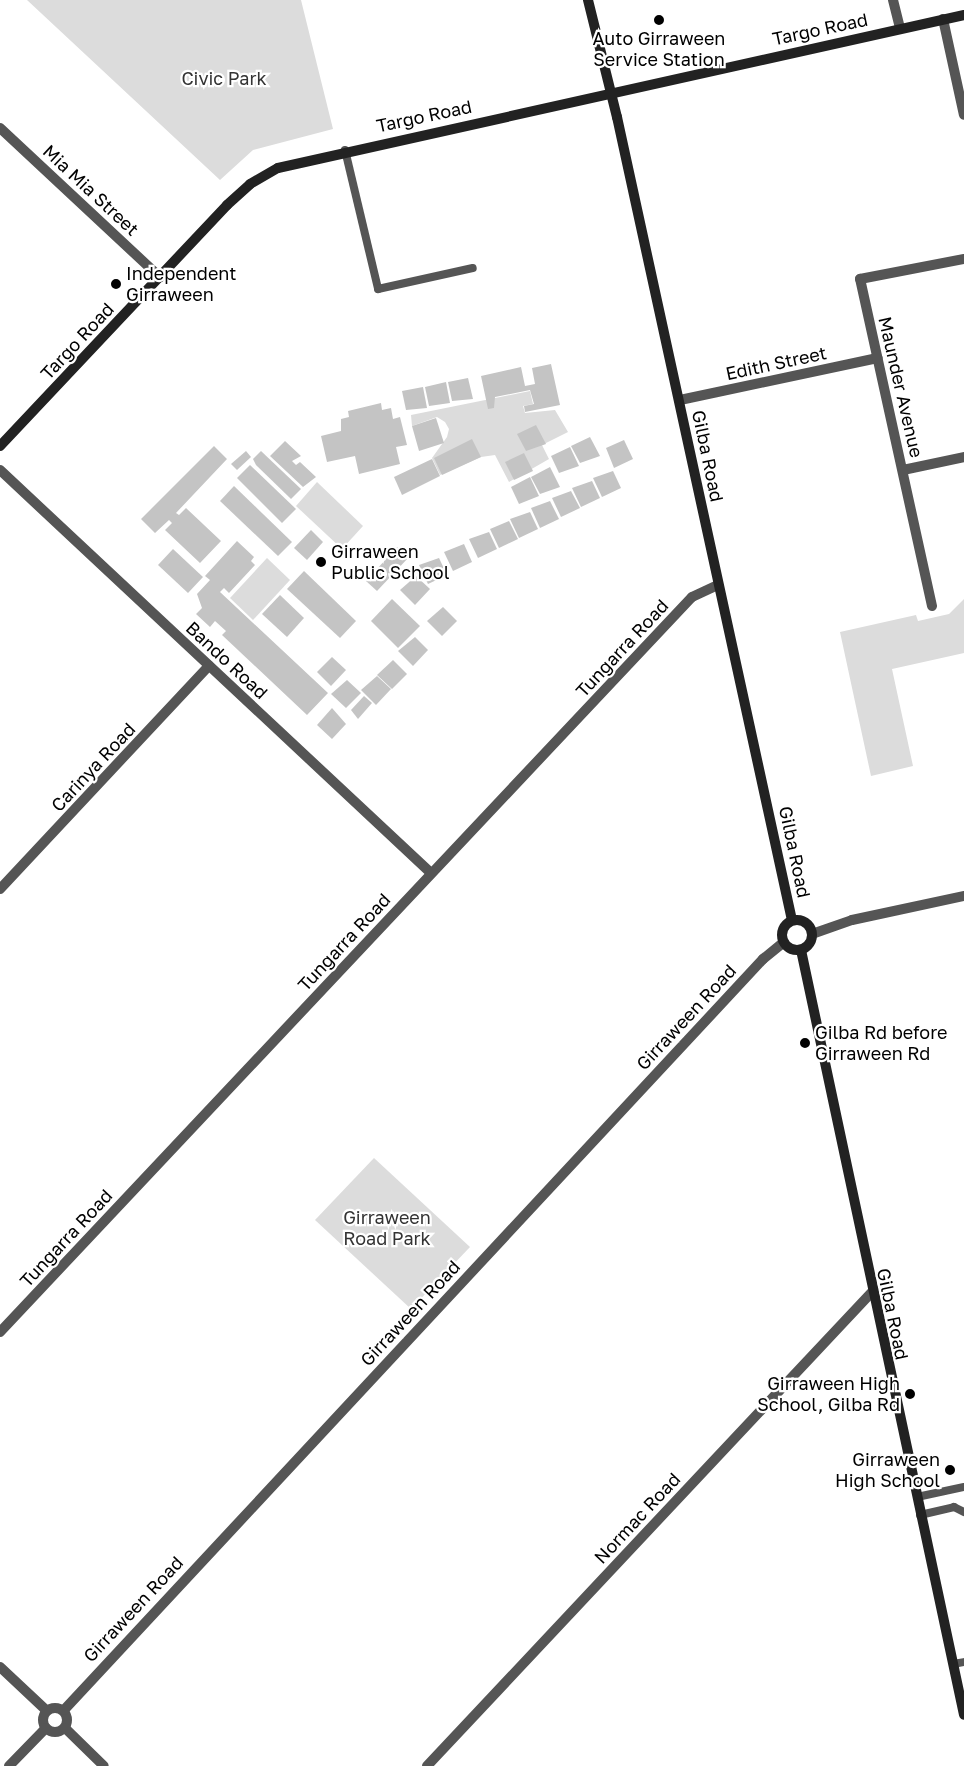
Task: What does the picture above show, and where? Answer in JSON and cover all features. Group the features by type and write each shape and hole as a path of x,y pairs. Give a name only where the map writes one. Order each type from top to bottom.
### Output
{"street":[{"name":"Gilba Road","path":"588,0 611,91 680,400 718,585 792,920"},
{"path":"893,0 900,28"},
{"name":"Targo Road","path":"0,446 227,205 257,179 295,161 964,15"},
{"path":"943,19 964,115"},
{"name":"Mia Mia Street","path":"0,128 160,277"},
{"name":"Maunder Avenue","path":"932,606 860,279 964,258"},
{"name":"Edith Street","path":"680,400 878,358"},
{"path":"903,470 964,457"},
{"name":"Bando Road","path":"0,470 431,873"},
{"name":"Tungarra Road","path":"0,1332 692,597 718,585"},
{"name":"Carinya Road","path":"0,889 209,666"},
{"path":"812,934 852,920 964,896"},
{"path":"792,920 805,922 812,934 808,946 800,950 791,949 784,942 782,929 792,920"},
{"name":"Girraween Road","path":"64,1710 763,959 784,942"},
{"name":"Gilba Road","path":"800,950 964,1715"},
{"name":"Normac Road","path":"427,1766 872,1292"},
{"path":"0,1667 46,1710"},
{"path":"46,1710 55,1707 64,1710 68,1719 65,1728"},
{"path":"46,1710 43,1720 46,1728 53,1732 65,1728"},
{"path":"10,1766 46,1728"},
{"path":"65,1728 104,1766"}],"lane":[{"path":"345,150 378,289 473,268"},
{"path":"917,1497 964,1487"},
{"path":"920,1515 954,1507 964,1512"},
{"path":"953,1664 964,1662"}],"green space":[{"name":"Civic Park","path":"27,0 301,0 333,129 253,150 220,180"},
{"path":"530,391 533,404 523,406 525,413 555,410 568,432 542,445 549,459 509,482 495,455 481,457 440,475 432,458 447,437 449,429 445,422 437,417 412,426 411,415"},
{"path":"317,482 363,526 342,549 296,506"},
{"path":"267,558 290,580 253,620 230,598"},
{"path":"964,599 964,653 892,669 913,766 871,776 840,632 916,615 918,621 949,614"},
{"name":"Girraween Road Park","path":"374,1158 470,1247 411,1309 315,1220"}],"building":[{"path":"551,364 560,405 525,412 524,406 534,404 530,390 495,397 494,408 488,409 481,376 521,367 525,386 535,384 532,368"},
{"path":"468,378 473,399 452,401 448,382"},
{"path":"446,382 450,403 429,406 425,387"},
{"path":"423,387 427,408 406,410 402,391"},
{"path":"381,403 382,410 391,408 393,419 400,417 407,445 396,447 400,464 359,474 355,456 327,462 321,436 341,431 341,419 349,417 348,411"},
{"path":"436,418 444,443 419,451 412,426"},
{"path":"536,425 546,444 526,451 517,434"},
{"path":"590,437 600,456 580,463 571,446"},
{"path":"472,439 481,457 442,475 434,458"},
{"path":"624,440 633,459 614,468 606,448"},
{"path":"285,441 301,456 292,461 296,465 300,462 316,477 303,487 270,456"},
{"path":"214,446 227,459 176,513 179,515 186,508 221,541 200,563 165,530 172,523 169,520 155,533 141,519"},
{"path":"570,447 579,466 559,473 551,456"},
{"path":"246,451 251,457 237,470 231,464"},
{"path":"261,451 301,489 291,499 256,465 253,459"},
{"path":"524,453 533,471 514,480 505,462"},
{"path":"432,459 440,476 402,495 394,477"},
{"path":"250,465 296,509 282,523 237,478"},
{"path":"550,467 560,487 540,494 531,477"},
{"path":"613,471 621,488 602,497 593,478"},
{"path":"530,477 539,496 519,504 511,487"},
{"path":"592,481 600,498 581,507 572,488"},
{"path":"234,486 292,542 278,556 220,501"},
{"path":"571,491 580,508 561,517 552,498"},
{"path":"550,501 559,519 540,528 531,508"},
{"path":"530,512 538,529 519,538 510,519"},
{"path":"509,521 518,539 499,548 490,529"},
{"path":"311,530 323,542 307,560 294,548"},
{"path":"489,532 497,549 478,558 469,539"},
{"path":"237,541 254,557 251,561 255,565 229,593 224,588 220,592 328,693 307,715 222,635 226,631 215,621 210,627 196,614 202,608 197,594 210,580 205,576"},
{"path":"464,544 472,562 453,571 444,552"},
{"path":"397,547 409,557 377,591 366,581"},
{"path":"173,549 203,577 188,593 158,565"},
{"path":"439,558 447,575 428,584 419,565"},
{"path":"304,571 356,621 340,638 287,589"},
{"path":"416,576 430,589 415,605 400,590"},
{"path":"280,595 304,618 287,637 262,614"},
{"path":"392,599 420,626 398,648 371,621"},
{"path":"443,607 457,621 442,636 427,621"},
{"path":"415,637 428,650 413,666 398,651"},
{"path":"332,657 346,670 331,686 317,672"},
{"path":"393,660 407,674 392,689 377,675"},
{"path":"377,676 391,689 376,705 361,690"},
{"path":"347,680 361,693 346,708 331,694"},
{"path":"364,696 372,703 358,719 351,710"},
{"path":"332,708 346,724 332,739 317,725"}],"place":[{"name":"Auto Girraween Service Station","path":"659,20"},
{"name":"Independent Girraween","path":"116,284"},
{"name":"Girraween Public School","path":"321,562"},
{"name":"Gilba Rd before Girraween Rd","path":"805,1043"},
{"name":"Girraween High School, Gilba Rd","path":"910,1394"},
{"name":"Girraween High School","path":"950,1470"}]}
